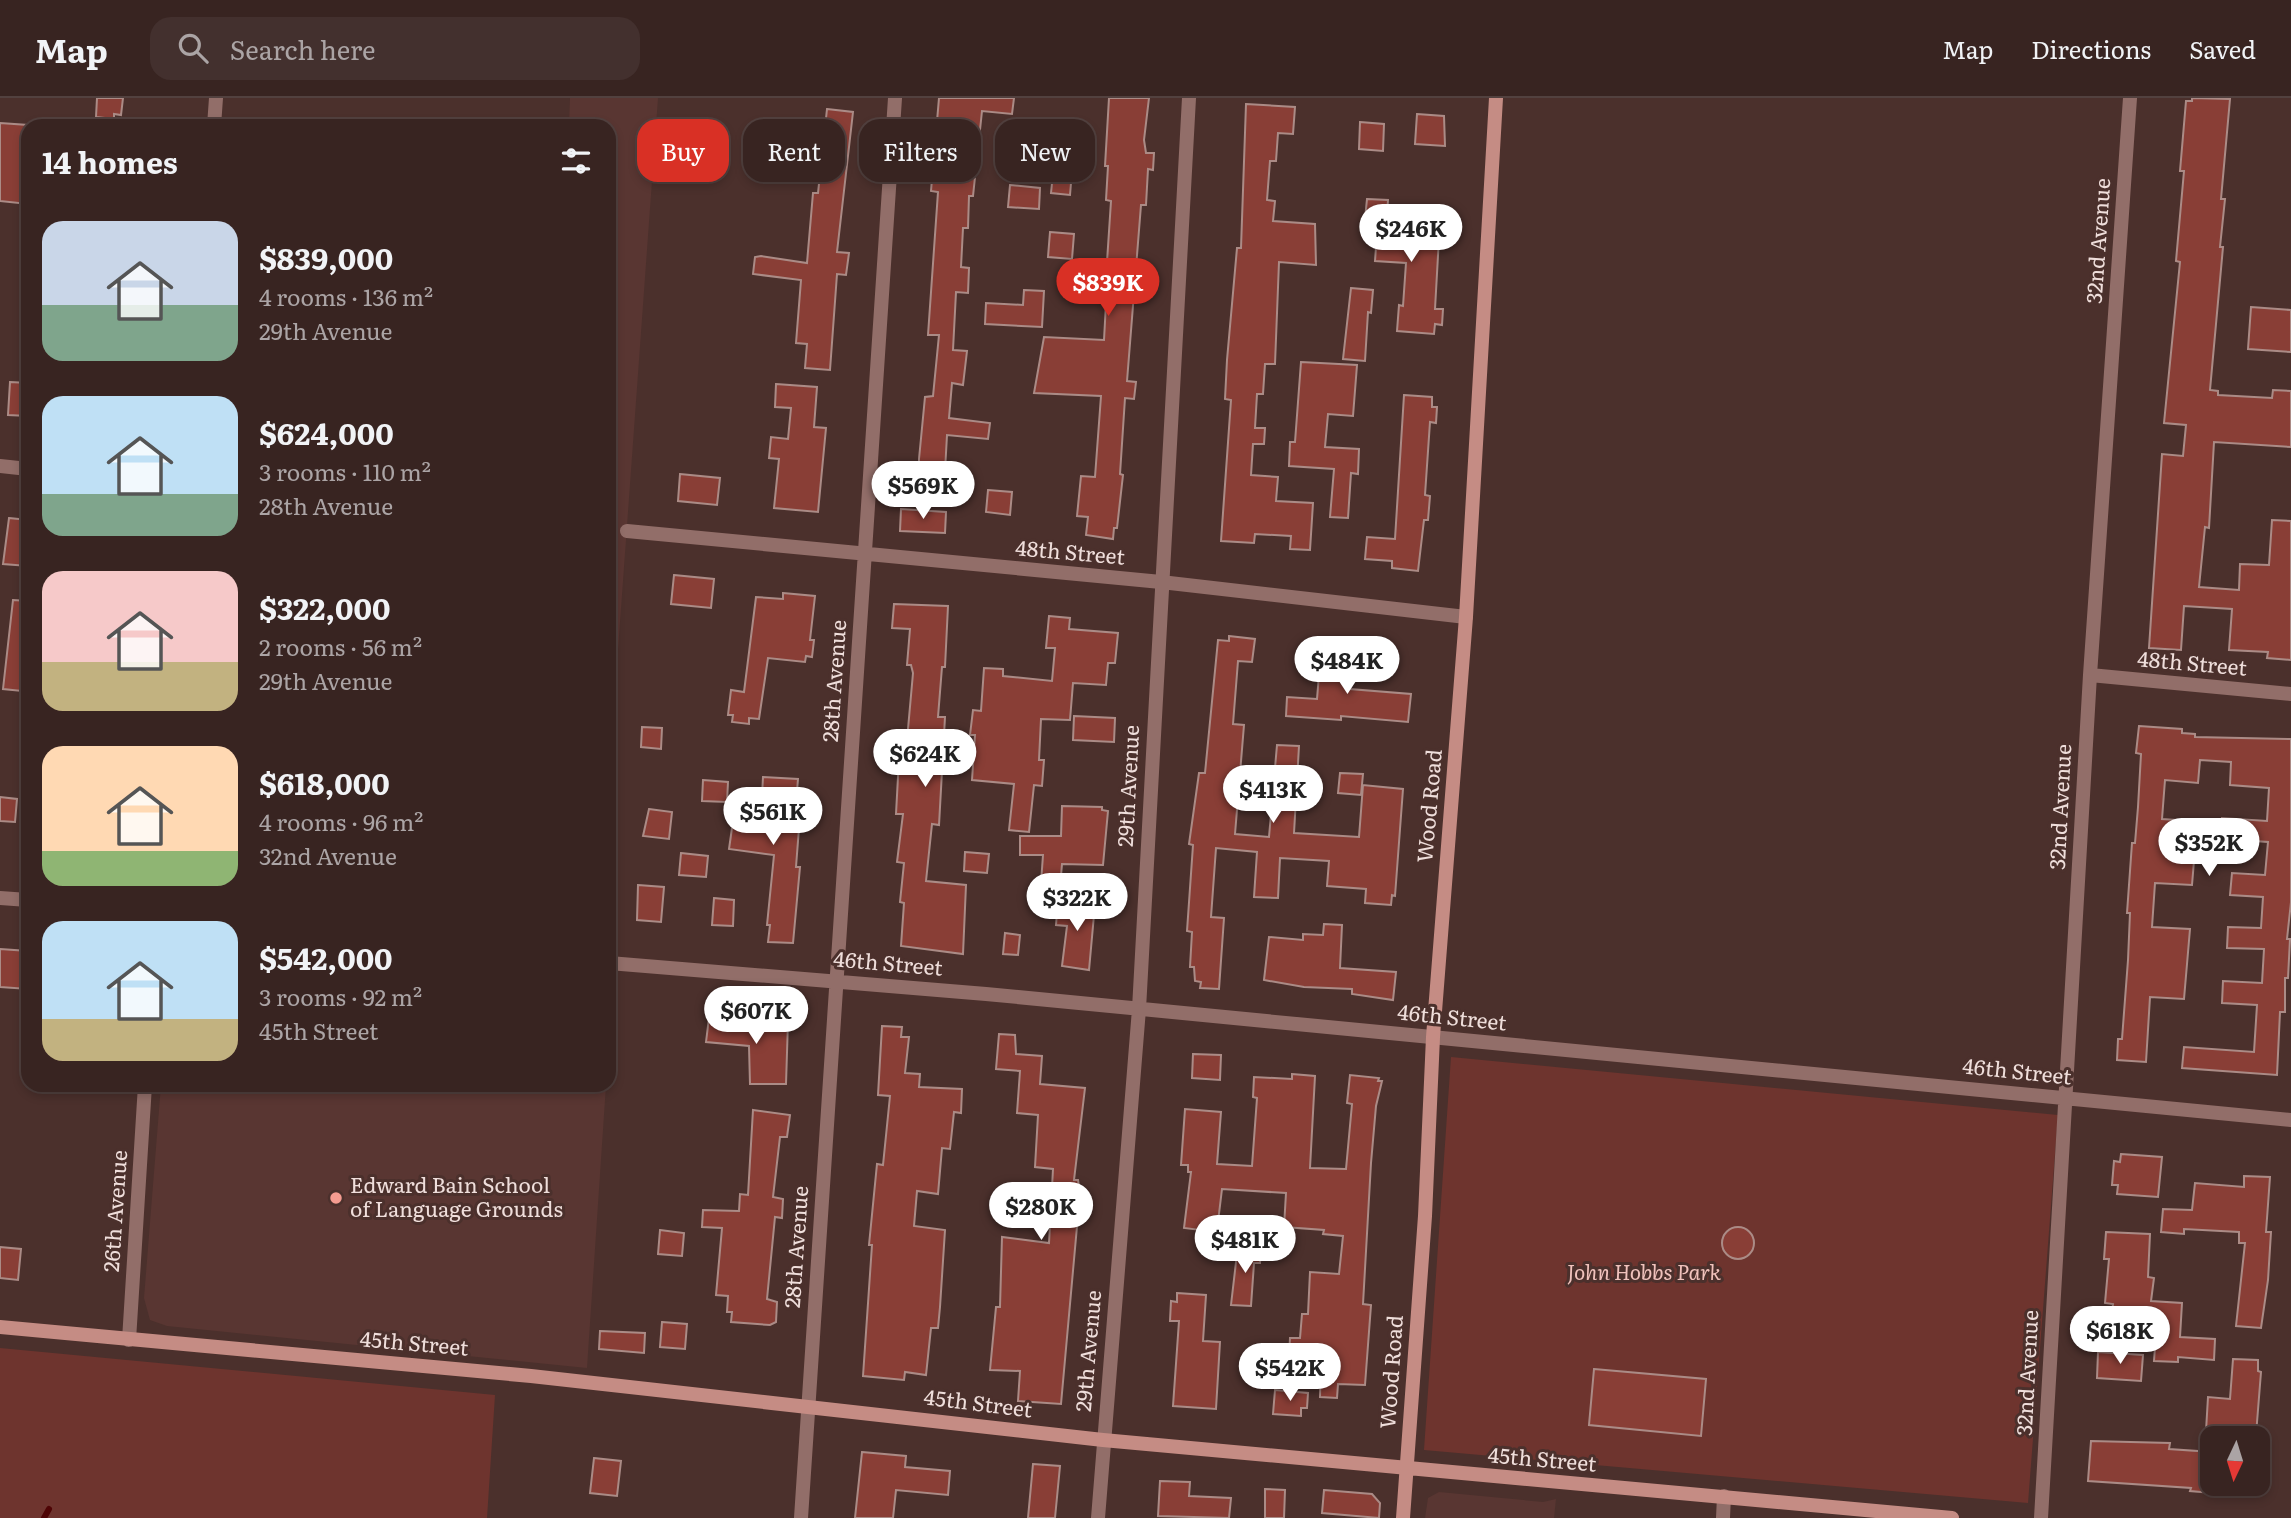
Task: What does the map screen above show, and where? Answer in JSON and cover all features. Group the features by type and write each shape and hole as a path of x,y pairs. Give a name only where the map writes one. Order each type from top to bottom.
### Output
{"street":[{"path":"214,119 216,98"},
{"name":"28th Avenue","path":"801,1518 895,98"},
{"name":"29th Avenue","path":"1098,1518 1139,1009 1189,98"},
{"name":"Wood Road","path":"1403,1518 1425,1216 1433,1037 1466,617 1496,98"},
{"name":"32nd Avenue","path":"2041,1518 2090,675 2130,98"},
{"path":"0,466 21,468"},
{"name":"48th Street","path":"627,531 1161,582 1466,617"},
{"name":"48th Street","path":"2090,675 2291,694"},
{"path":"0,898 21,900"},
{"name":"46th Street","path":"616,964 1139,1009 2291,1120"},
{"name":"26th Avenue","path":"129,1340 145,1092"},
{"name":"45th Street","path":"0,1327 531,1376 1103,1440 1952,1518"},
{"path":"1723,1518 1724,1496"}],"shaded area":[{"path":"570,98 658,98 656,119 637,119 637,182 652,182 616,677 616,119 569,119"},
{"name":"Edward Bain School of Language Grounds","path":"160,1092 606,1092 587,1368 167,1326 150,1320 144,1298"},
{"path":"1439,1492 1543,1502 1556,1499 1554,1518 1425,1518 1428,1498"}],"green space":[{"name":"John Hobbs Park","path":"1451,1057 2058,1115 2028,1503 1424,1450"},
{"path":"0,1348 495,1395 487,1518 0,1518"}],"building":[{"path":"97,98 123,98 121,115 114,114 114,119 96,117"},
{"path":"939,98 1014,98 1012,114 982,111 981,120 937,119"},
{"path":"1109,98 1149,98 1144,140 1146,153 1154,153 1153,170 1148,169 1146,205 1141,205 1127,381 1136,382 1134,399 1125,398 1120,474 1123,475 1117,528 1114,528 1113,539 1086,535 1088,517 1077,516 1081,476 1095,477 1101,396 1034,393 1044,337 1104,340 1106,303 1091,302 1093,276 1106,277 1111,201 1106,200 1108,166 1105,166"},
{"path":"2192,98 2230,99 2221,199 2225,199 2220,247 2223,247 2210,390 2218,391 2218,395 2272,398 2273,390 2291,391 2291,447 2214,442 2209,528 2205,527 2199,587 2239,590 2240,564 2269,565 2272,520 2291,521 2291,660 2267,658 2268,652 2229,650 2232,609 2184,606 2181,650 2149,648 2162,454 2183,456 2186,425 2164,423 2180,262 2176,261 2184,171 2180,171 2186,101 2192,101"},
{"path":"1246,104 1295,107 1293,134 1278,133 1276,161 1270,161 1267,200 1275,201 1273,221 1315,224 1316,265 1279,262 1275,364 1265,364 1263,394 1257,394 1255,428 1265,428 1264,444 1253,444 1251,475 1278,477 1276,501 1313,503 1310,550 1290,549 1291,536 1255,534 1254,543 1221,541 1231,400 1225,399 1227,360 1237,248 1241,248"},
{"path":"827,109 853,112 845,182 845,119 826,119"},
{"path":"1417,114 1444,116 1445,146 1415,144"},
{"path":"1360,122 1384,124 1383,151 1359,149"},
{"path":"0,123 21,124 21,203 0,201"},
{"path":"819,182 845,182 837,252 849,253 846,275 837,274 830,370 805,368 807,344 796,343 801,280 753,274 755,257 807,263 813,193 818,193"},
{"path":"932,182 974,182 973,196 969,196 968,228 963,228 961,267 969,268 968,293 956,292 953,350 967,351 963,385 952,383 949,418 990,423 988,439 947,435 945,471 919,469 925,397 933,396 939,335 928,335 938,192 931,191"},
{"path":"1052,182 1071,182 1070,195 1051,193"},
{"path":"1010,185 1040,188 1039,209 1008,207"},
{"path":"1367,199 1388,200 1387,215 1440,220 1435,309 1443,309 1442,325 1435,324 1434,334 1397,331 1399,305 1403,306 1406,263 1375,261 1378,220 1365,219"},
{"path":"1050,232 1074,234 1072,259 1048,257"},
{"path":"1351,288 1373,290 1371,313 1368,312 1365,361 1343,359"},
{"path":"1024,290 1044,291 1042,327 985,324 986,303 1023,305"},
{"path":"2251,307 2291,310 2291,352 2248,349"},
{"path":"1301,362 1357,365 1353,416 1328,414 1325,447 1359,449 1358,474 1351,473 1348,518 1330,517 1334,469 1289,466 1290,442 1295,442"},
{"path":"10,382 21,383 21,416 8,415"},
{"path":"776,384 817,387 814,427 826,428 818,512 774,508 779,459 769,458 771,437 788,439 791,408 775,407"},
{"path":"1404,395 1432,397 1432,407 1437,407 1436,423 1430,422 1425,495 1430,496 1428,520 1424,520 1418,571 1392,568 1392,561 1365,559 1367,537 1395,539"},
{"path":"680,474 720,478 717,505 678,501"},
{"path":"988,490 1012,492 1010,515 986,512"},
{"path":"901,509 946,512 945,533 900,531"},
{"path":"9,518 21,519 21,565 3,564"},
{"path":"674,575 714,579 711,608 671,604"},
{"path":"783,593 815,596 810,640 814,640 812,657 806,656 805,662 768,658 759,719 749,718 749,724 732,722 733,715 728,715 731,690 744,692 756,597 783,599"},
{"path":"13,600 21,601 21,691 3,689"},
{"path":"894,604 948,606 945,667 942,667 938,717 945,717 939,825 932,824 926,881 966,885 963,954 901,946 904,903 900,902 904,863 897,862 903,814 896,814 900,740 907,740 913,673 911,665 907,665 910,629 892,628"},
{"path":"1049,616 1070,618 1069,629 1118,633 1115,663 1108,663 1106,685 1073,683 1070,720 1041,719 1039,760 1044,760 1042,786 1034,785 1029,832 1009,830 1014,784 972,780 975,735 970,735 973,710 981,711 984,668 1003,669 1003,676 1052,681 1055,648 1046,648"},
{"path":"1229,636 1255,639 1252,662 1238,661 1233,724 1244,725 1235,834 1269,837 1277,745 1299,746 1294,833 1359,837 1363,785 1403,789 1395,896 1392,895 1391,905 1365,903 1366,889 1327,886 1329,861 1280,858 1278,898 1254,897 1257,852 1216,848 1211,917 1224,918 1219,989 1200,988 1201,982 1195,981 1194,967 1190,967 1192,932 1187,931 1193,845 1189,844 1199,773 1205,773 1218,640 1229,641"},
{"path":"1321,651 1345,652 1345,661 1352,662 1350,689 1411,694 1408,722 1341,716 1341,720 1286,716 1287,697 1317,699"},
{"path":"1074,716 1115,718 1114,742 1073,740"},
{"path":"2139,726 2182,729 2182,733 2195,734 2195,737 2291,739 2291,902 2287,939 2290,939 2288,978 2285,978 2285,1012 2280,1012 2277,1075 2182,1068 2184,1047 2254,1052 2257,1005 2222,1003 2223,981 2262,983 2264,949 2227,948 2228,927 2261,928 2263,897 2230,895 2232,873 2265,875 2268,842 2196,837 2192,885 2155,883 2152,927 2190,929 2184,999 2150,997 2146,1062 2117,1060 2118,1039 2122,1039 2130,913 2127,913 2132,843 2135,843 2138,807 2141,754 2136,753","holes":["2200,760 2231,762 2230,785 2269,788 2267,821 2222,818 2222,823 2162,819 2165,780 2198,783"]},
{"path":"642,727 662,728 661,749 641,747"},
{"path":"1340,773 1363,774 1361,795 1338,793"},
{"path":"763,777 798,779 795,815 800,815 796,867 800,867 793,943 768,942 770,925 767,925 774,855 729,849 737,793 762,796"},
{"path":"703,780 728,782 727,802 702,801"},
{"path":"0,797 17,799 15,822 0,821"},
{"path":"1062,806 1102,807 1102,810 1108,811 1103,865 1062,864 1059,899 1040,897 1043,855 1020,855 1020,836 1061,836"},
{"path":"649,809 672,812 669,839 643,836"},
{"path":"965,852 989,854 987,873 964,871"},
{"path":"681,853 708,856 706,877 679,875"},
{"path":"638,885 664,887 661,922 637,920"},
{"path":"714,898 734,900 733,926 712,925"},
{"path":"1058,901 1095,904 1089,970 1062,966 1067,926 1056,925"},
{"path":"1324,924 1342,925 1340,968 1396,972 1393,1000 1352,994 1352,989 1304,987 1264,980 1269,937 1303,940 1303,934 1323,935"},
{"path":"1005,933 1020,935 1018,955 1003,954"},
{"path":"0,949 21,950 21,988 0,987"},
{"path":"709,1018 788,1021 786,1084 750,1084 749,1046 706,1042"},
{"path":"882,1026 902,1027 901,1037 909,1037 905,1073 920,1074 919,1087 962,1089 961,1113 954,1112 950,1149 942,1148 938,1194 917,1191 914,1226 945,1230 940,1307 938,1328 931,1328 926,1375 905,1372 904,1380 863,1376 872,1245 869,1245 877,1164 883,1165 890,1096 878,1095"},
{"path":"999,1034 1015,1035 1016,1054 1042,1056 1040,1084 1085,1088 1074,1180 1078,1180 1080,1193 1061,1404 1018,1401 1020,1371 990,1370 996,1307 1000,1307 1002,1237 1049,1243 1053,1169 1035,1167 1038,1115 1017,1113 1020,1071 996,1069"},
{"path":"1193,1054 1221,1055 1220,1080 1192,1078"},
{"path":"1292,1074 1315,1076 1310,1168 1346,1169 1352,1104 1347,1103 1350,1075 1379,1078 1378,1081 1382,1081 1376,1106 1371,1163 1363,1304 1371,1305 1365,1385 1338,1384 1337,1398 1320,1397 1321,1359 1289,1357 1290,1338 1300,1338 1302,1314 1308,1314 1310,1272 1339,1274 1343,1236 1323,1234 1324,1230 1284,1227 1286,1193 1222,1189 1218,1222 1209,1221 1208,1231 1184,1228 1191,1172 1188,1172 1188,1165 1181,1165 1185,1109 1221,1112 1217,1164 1252,1166 1257,1098 1253,1097 1254,1077 1292,1079"},
{"path":"753,1110 790,1115 787,1137 780,1137 773,1197 783,1199 782,1218 775,1217 767,1299 777,1302 776,1322 770,1325 731,1322 732,1312 727,1312 728,1296 716,1295 722,1228 702,1227 703,1210 739,1211 740,1194 748,1195"},
{"path":"2121,1154 2162,1157 2158,1197 2117,1194 2118,1185 2112,1185 2114,1161 2120,1162"},
{"path":"2244,1176 2270,1177 2266,1232 2271,1232 2261,1328 2236,1326 2245,1243 2239,1243 2239,1232 2184,1229 2184,1234 2161,1232 2163,1209 2192,1210 2195,1183 2244,1187"},
{"path":"1738,1227 1749,1232 1754,1243 1749,1254 1738,1259 1727,1254 1722,1243 1727,1232"},
{"path":"660,1230 684,1233 682,1256 658,1254"},
{"path":"2106,1232 2150,1234 2148,1277 2154,1278 2151,1301 2182,1303 2180,1337 2215,1339 2214,1360 2178,1357 2178,1362 2154,1361 2157,1320 2112,1315 2113,1304 2105,1303 2109,1259 2104,1259"},
{"path":"1238,1245 1261,1247 1260,1263 1254,1263 1251,1306 1231,1305"},
{"path":"0,1247 21,1249 18,1280 0,1278"},
{"path":"1177,1293 1206,1295 1203,1341 1220,1342 1216,1409 1173,1406 1179,1321 1170,1321 1171,1301 1177,1302"},
{"path":"662,1322 687,1324 685,1349 660,1347"},
{"path":"600,1331 645,1333 644,1353 599,1349"},
{"path":"2098,1352 2143,1355 2141,1381 2097,1378"},
{"path":"2233,1359 2258,1360 2258,1371 2261,1372 2257,1426 2206,1426 2208,1397 2230,1399"},
{"path":"1594,1369 1706,1379 1701,1436 1589,1425"},
{"path":"1275,1390 1308,1393 1307,1408 1301,1408 1301,1416 1273,1414"},
{"path":"2091,1441 2170,1443 2169,1449 2200,1451 2200,1492 2190,1491 2191,1488 2088,1481"},
{"path":"862,1452 906,1456 905,1467 950,1471 948,1495 896,1490 893,1518 855,1518"},
{"path":"594,1458 621,1461 617,1496 590,1493"},
{"path":"1033,1464 1060,1466 1055,1518 1028,1518"},
{"path":"1160,1481 1190,1482 1189,1496 1231,1498 1229,1518 1158,1516"},
{"path":"1265,1489 1285,1490 1284,1518 1265,1518"},
{"path":"1324,1490 1372,1494 1380,1503 1379,1518 1322,1513"}],"waterway":[{"path":"44,1518 49,1509"}],"place":[{"name":"Edward Bain School of Language Grounds","path":"336,1198"}]}
